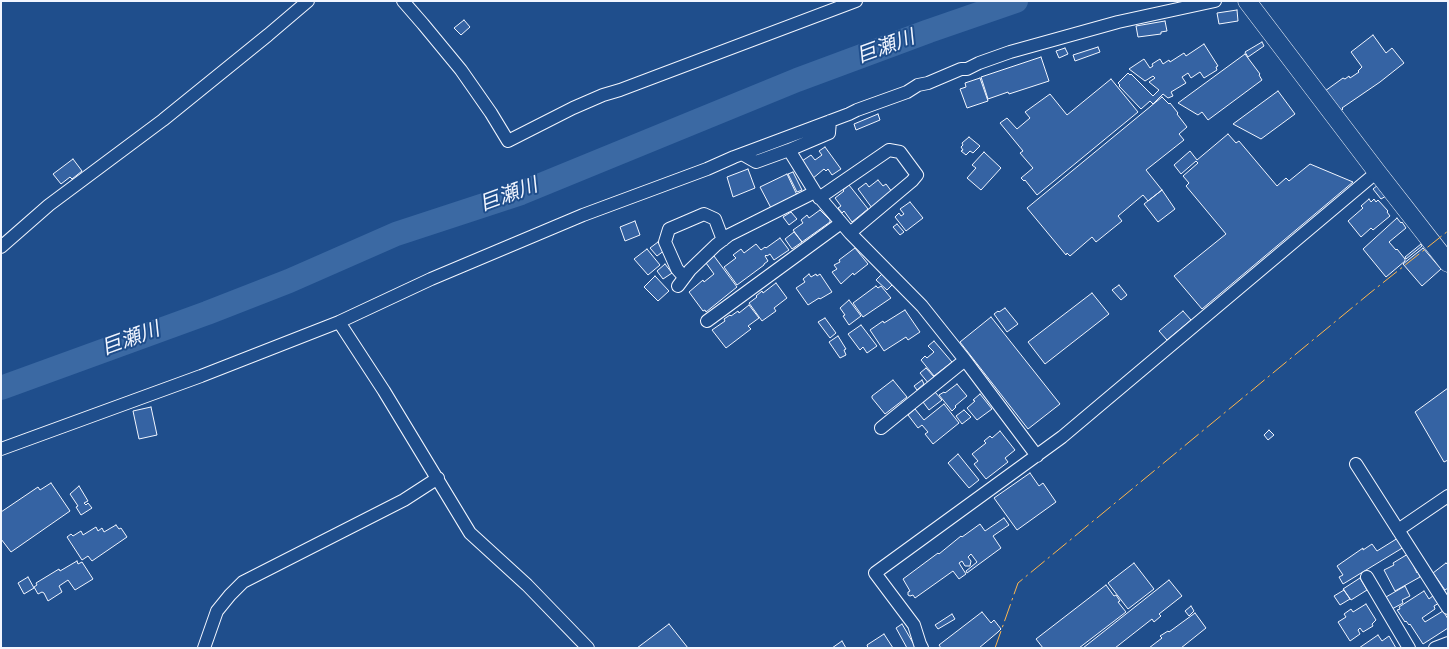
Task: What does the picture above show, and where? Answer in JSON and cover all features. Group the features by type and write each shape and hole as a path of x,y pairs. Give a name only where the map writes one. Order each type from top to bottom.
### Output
{"street":[{"path":"1,247 49,205 163,120 308,1"},
{"path":"403,1 461,70 508,141 603,95 629,87 856,1"},
{"path":"1,449 201,376 339,322 431,279 583,215 708,169 742,154 907,92 918,85 928,83 961,69 967,69 1010,52 1118,22 1215,1"},
{"path":"1247,1 1376,172 1448,263"},
{"path":"742,154 756,162 789,150 829,133 830,121"},
{"path":"789,150 817,195 845,228 922,306 1037,456"},
{"path":"707,321 845,228 912,181 917,175 900,152 889,150 817,195 730,235 690,270 681,282 678,269 664,242 669,229 704,214 715,219 723,240"},
{"path":"922,648 914,625 875,573 1077,425 1376,172"},
{"path":"339,322 384,391 470,533 527,585 588,648"},
{"path":"881,428 965,360"},
{"path":"1356,464 1448,608"},
{"path":"204,648 217,611 243,582 404,500 438,478"},
{"path":"1398,530 1448,496"},
{"path":"1367,577 1409,648"},
{"path":"1435,648 1448,643"}],"building":[{"path":"1237,10 1238,21 1219,24 1217,13"},
{"path":"464,20 470,27 461,35 454,28"},
{"path":"1165,21 1167,31 1161,32 1161,34 1138,37 1136,26"},
{"path":"1373,35 1386,53 1392,48 1404,63 1339,112 1325,91 1343,78 1345,79 1349,76 1350,78 1359,72 1362,67 1351,52"},
{"path":"1262,42 1264,46 1248,57 1245,52"},
{"path":"1204,44 1218,66 1216,67 1217,70 1204,78 1200,72 1191,78 1188,73 1182,77 1186,83 1171,92 1173,96 1168,98 1163,94 1153,104 1150,101 1141,109 1119,86 1118,83 1128,73 1153,96 1159,90 1149,82 1155,78 1153,76 1145,81 1129,69 1144,59 1150,68 1153,66 1152,64 1160,59 1163,64 1169,60 1170,62 1184,53 1186,56"},
{"path":"1098,47 1100,52 1075,61 1073,55"},
{"path":"1065,48 1068,54 1059,58 1056,51"},
{"path":"1245,54 1260,74 1262,80 1208,120 1202,112 1198,115 1178,103"},
{"path":"1041,57 1049,81 988,99 981,77"},
{"path":"980,78 988,101 967,108 960,89 966,87 965,83"},
{"path":"1111,79 1138,112 1037,195 1025,180 1021,178 1033,168 1020,153 1023,151 1000,123 1007,118 1017,129 1030,118 1025,112 1050,94 1067,115"},
{"path":"1278,91 1295,114 1261,139 1233,124"},
{"path":"1162,97 1170,103 1187,127 1179,134 1184,140 1146,170 1162,190 1148,201 1143,195 1118,216 1122,221 1096,242 1092,237 1070,256 1067,253 1066,255 1027,208"},
{"path":"878,114 880,120 856,130 854,124"},
{"path":"1228,134 1236,143 1239,141 1277,186 1286,178 1289,181 1310,164 1353,182 1202,309 1174,276 1226,234 1186,186 1189,183 1183,176 1198,163 1196,161 1181,174 1174,165 1190,151 1197,160"},
{"path":"969,137 980,146 973,153 970,151 966,155 961,151 963,150 961,147 962,143"},
{"path":"825,147 841,169 832,175 828,169 826,171 824,169 812,179 802,161 811,155 815,160 822,155 819,151"},
{"path":"984,152 1001,168 981,190 967,178 976,168 972,165"},
{"path":"73,159 82,171 72,179 70,177 61,184 53,174"},
{"path":"748,169 755,188 733,197 727,177"},
{"path":"793,172 802,190 797,192 788,174"},
{"path":"787,174 797,195 771,208 760,187"},
{"path":"878,180 883,186 886,184 892,192 872,208 858,189 866,183 869,187"},
{"path":"849,185 868,209 852,222 844,211 842,213 838,208 841,206 835,198"},
{"path":"1378,185 1386,196 1381,199 1373,189"},
{"path":"1162,190 1175,209 1158,222 1144,204"},
{"path":"1369,199 1371,202 1374,199 1376,202 1378,200 1390,216 1361,237 1348,221 1363,208 1361,206"},
{"path":"910,202 923,218 906,231 895,217 899,213 901,216 904,214 900,209"},
{"path":"820,210 830,222 802,242 793,230 803,223 801,220 807,215 809,218"},
{"path":"791,212 797,219 789,225 783,217"},
{"path":"1397,218 1406,228 1389,242 1397,249 1405,261 1386,277 1363,249"},
{"path":"635,221 640,235 625,241 620,227"},
{"path":"897,224 904,232 900,235 893,227"},
{"path":"794,232 802,242 792,249 785,239"},
{"path":"780,238 789,250 774,260 770,254 766,255 768,261 737,285 724,267 736,258 733,255 741,249 744,253 756,244 761,250"},
{"path":"658,242 665,250 657,256 650,248"},
{"path":"1421,244 1422,246 1406,259 1405,257"},
{"path":"855,248 868,264 854,275 853,273 841,284 832,272 837,269 834,265"},
{"path":"1423,248 1441,269 1422,286 1403,264"},
{"path":"647,249 660,265 648,275 634,259"},
{"path":"714,256 737,287 706,312 705,310 703,311 689,292 703,280 704,282 714,274 706,263"},
{"path":"665,264 672,273 663,279 657,271"},
{"path":"809,274 811,277 820,274 832,292 808,305 796,288 805,282 803,279"},
{"path":"882,274 893,284 887,290 876,280"},
{"path":"655,276 669,291 658,301 644,287"},
{"path":"776,283 787,298 774,308 776,311 762,321 749,303 762,291 763,293"},
{"path":"1119,285 1127,295 1121,300 1112,290"},
{"path":"876,286 878,288 881,286 891,298 863,317 853,303"},
{"path":"1092,293 1109,314 1045,364 1028,342"},
{"path":"849,300 861,316 849,325 840,308"},
{"path":"749,305 759,318 748,326 751,329 726,348 712,330 725,321 724,319 738,311 739,313"},
{"path":"1005,308 1018,324 1007,332 994,314"},
{"path":"905,310 920,332 908,340 906,337 884,351 870,330"},
{"path":"1183,311 1191,320 1167,340 1159,331"},
{"path":"991,317 1060,404 1028,429 960,342"},
{"path":"825,318 836,333 830,338 818,322"},
{"path":"861,325 877,346 867,353 863,347 860,350 848,334"},
{"path":"838,336 846,349 844,350 846,355 840,358 829,342"},
{"path":"934,341 952,362 934,376 921,360 934,352 928,346"},
{"path":"926,368 935,378 929,384 920,373"},
{"path":"893,380 907,397 885,414 872,396"},
{"path":"922,380 924,384 917,390 914,386"},
{"path":"957,384 967,396 952,411 939,395"},
{"path":"1448,388 1448,460 1444,462 1415,412"},
{"path":"935,392 942,400 929,410 923,402"},
{"path":"980,394 992,409 977,420 967,408"},
{"path":"944,404 959,423 933,444 925,434 928,432 922,425 918,428 908,415 915,409 924,420"},
{"path":"151,407 157,435 139,439 133,411"},
{"path":"964,410 971,417 962,424 956,416"},
{"path":"1269,430 1274,435 1268,440 1264,435"},
{"path":"1000,431 1015,450 1005,458 1008,462 986,479 974,464 978,461 972,454 986,443 984,441 990,436 992,438"},
{"path":"958,454 979,480 969,488 948,463"},
{"path":"1030,473 1039,486 1043,483 1056,502 1017,530 994,498"},
{"path":"51,483 70,511 11,552 1,539 1,512 38,487 40,490"},
{"path":"79,486 88,501 84,503 86,505 88,503 92,508 81,515 76,507 78,506 70,494"},
{"path":"1004,518 1009,525 993,536 1001,548 967,573 966,571 977,562 971,554 968,557 971,561 970,566 965,566 962,561 959,563 966,574 959,579 953,571 915,598 913,595 908,595 910,591 903,579 980,524 985,531"},
{"path":"116,525 119,529 121,528 127,537 92,561 88,556 82,560 67,537 81,531 83,535 96,527 98,531 102,528 104,532"},
{"path":"1398,538 1404,547 1343,584 1339,577 1343,575 1337,566 1363,548 1363,550 1372,544 1377,551"},
{"path":"1408,554 1420,577 1395,591 1384,570"},
{"path":"77,561 78,564 82,562 93,579 75,590 68,580 59,586 62,592 48,601 44,593 38,594 34,587 37,585 36,583"},
{"path":"1134,563 1154,589 1128,609 1108,583"},
{"path":"1446,563 1448,565 1448,588 1445,590 1433,573"},
{"path":"28,577 34,588 24,594 18,583"},
{"path":"1360,578 1367,590 1351,600 1343,589"},
{"path":"1169,580 1182,596 1159,614 1161,616 1154,622 1152,619 1115,648 1083,648"},
{"path":"1106,585 1114,596 1116,595 1120,601 1118,602 1126,612 1079,648 1043,648 1036,639"},
{"path":"1405,586 1410,596 1402,600 1403,603 1392,609 1386,597"},
{"path":"1344,590 1350,599 1340,605 1334,596"},
{"path":"1424,591 1429,599 1434,595 1439,603 1434,606 1435,609 1422,618 1425,622 1443,611 1448,619 1448,628 1423,644 1410,624 1405,622 1397,610"},
{"path":"1366,604 1376,620 1372,624 1373,626 1363,632 1360,628 1358,630 1360,634 1350,641 1338,622 1346,617 1344,614 1351,609 1353,612"},
{"path":"1191,606 1194,611 1189,616 1185,611"},
{"path":"982,612 991,623 994,620 1001,629 998,632 979,648 941,648 939,645"},
{"path":"1195,613 1206,628 1181,648 1149,648 1162,638 1160,636 1169,632"},
{"path":"952,614 955,619 938,629 935,625"},
{"path":"669,624 688,648 637,648"},
{"path":"902,624 916,648 907,648 896,628"},
{"path":"884,634 893,648 868,648 867,645"},
{"path":"1378,635 1382,641 1389,636 1396,648 1359,648"},
{"path":"842,641 846,648 832,648"}],"waterway":[{"name":"巨瀬川","path":"1,388 207,313 289,281 396,234 521,193 797,80 1016,1"}],"power":[{"path":"995,648 1018,583 1448,231"}]}
